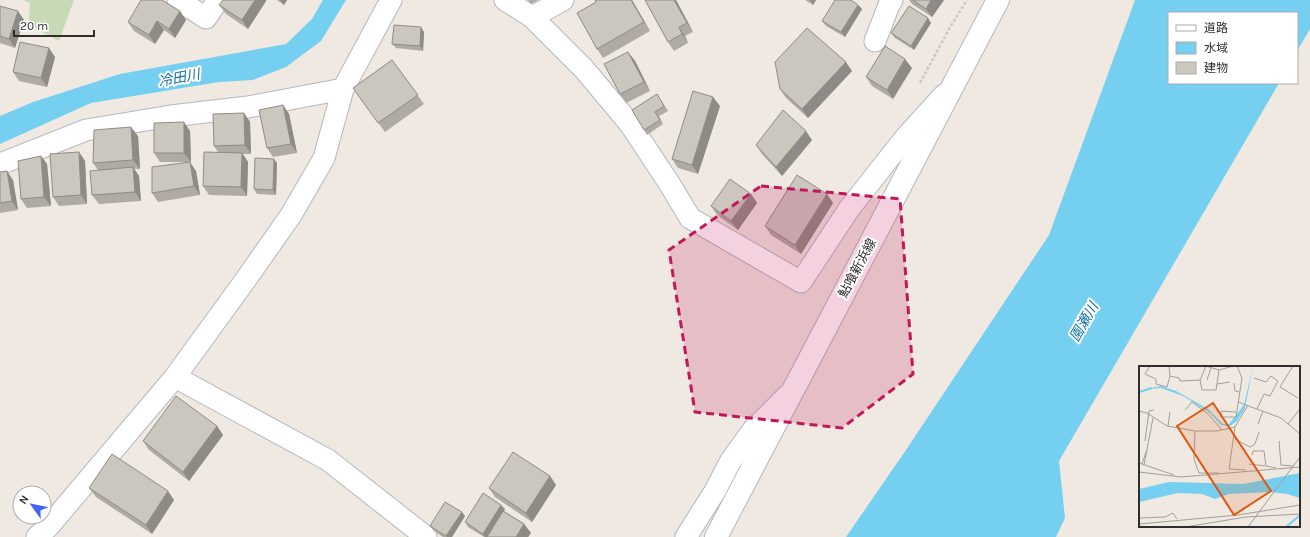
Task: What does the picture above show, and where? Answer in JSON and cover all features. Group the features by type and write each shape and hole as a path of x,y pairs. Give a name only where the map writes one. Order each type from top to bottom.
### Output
{"main road":[{"name":"鮎喰新浜線","path":"716,537 998,0"}],"street":[{"path":"178,0 206,18 218,0"},
{"path":"37,537 49,526 174,377 244,282 298,202 324,158 343,89 391,0"},
{"path":"506,0 532,17 584,69 630,124 690,218 801,282 849,209 905,138 954,84"},
{"path":"532,17 563,0"},
{"path":"875,41 892,0"},
{"path":"0,164 86,130 171,116 248,107 343,89"},
{"path":"174,377 328,460 426,537"},
{"path":"686,537 715,491 730,462 753,430 793,390"}],"highlighted area":[{"path":"761,186 900,199 913,374 842,428 695,412 669,250"}],"green space":[{"path":"23,0 74,0 59,41 29,25 30,3"}],"water":[{"name":"冷田川","path":"323,0 346,0 321,41 286,67 253,80 219,82 91,103 0,144 0,116 33,102 120,74 286,44 312,19"},
{"name":"園瀬川","path":"1135,0 1310,0 1310,29 1298,49 1298,12 1168,12 1168,84 1278,84 1059,461 1065,518 1056,537 846,537 906,450 1049,235"}],"building":[{"path":"141,0 162,0 180,11 169,29 157,21 149,35 128,22"},
{"path":"223,0 255,0 242,20 219,5"},
{"path":"595,0 631,0 644,22 597,49 577,13 596,2"},
{"path":"645,0 674,0 687,23 679,27 682,34 668,42"},
{"path":"835,0 851,0 858,5 841,32 822,21"},
{"path":"913,0 931,0 926,9"},
{"path":"0,6 18,11 9,39 0,36"},
{"path":"909,6 928,18 911,46 891,33"},
{"path":"394,25 421,27 420,46 392,44"},
{"path":"807,28 846,62 802,109 780,89 775,62"},
{"path":"20,42 49,48 41,78 13,72"},
{"path":"885,46 905,59 887,90 866,77"},
{"path":"628,52 644,82 620,94 604,64"},
{"path":"392,60 418,95 378,123 353,88"},
{"path":"693,91 713,97 692,165 672,159"},
{"path":"657,94 664,106 655,112 660,120 644,130 632,110"},
{"path":"283,105 291,144 267,148 259,110"},
{"path":"783,110 806,131 776,167 756,145"},
{"path":"244,113 245,145 214,146 213,114"},
{"path":"184,122 184,153 154,153 154,123"},
{"path":"131,127 133,160 93,163 94,130"},
{"path":"79,152 81,195 53,197 50,154"},
{"path":"204,152 242,153 241,187 203,186"},
{"path":"41,156 44,197 21,199 18,161"},
{"path":"255,158 274,159 273,190 254,189"},
{"path":"190,162 194,186 152,193 152,167"},
{"path":"133,167 135,192 92,195 90,171"},
{"path":"7,171 12,201 0,203 0,172"},
{"path":"797,175 827,194 795,245 765,226"},
{"path":"730,179 751,194 731,221 711,206"},
{"path":"176,396 217,426 183,472 143,441"},
{"path":"513,452 550,476 526,513 489,488"},
{"path":"112,454 168,491 146,525 89,488"},
{"path":"483,493 501,505 483,534 465,522"},
{"path":"445,502 462,512 446,536 430,526"},
{"path":"503,511 524,524 516,537 487,537"}]}
